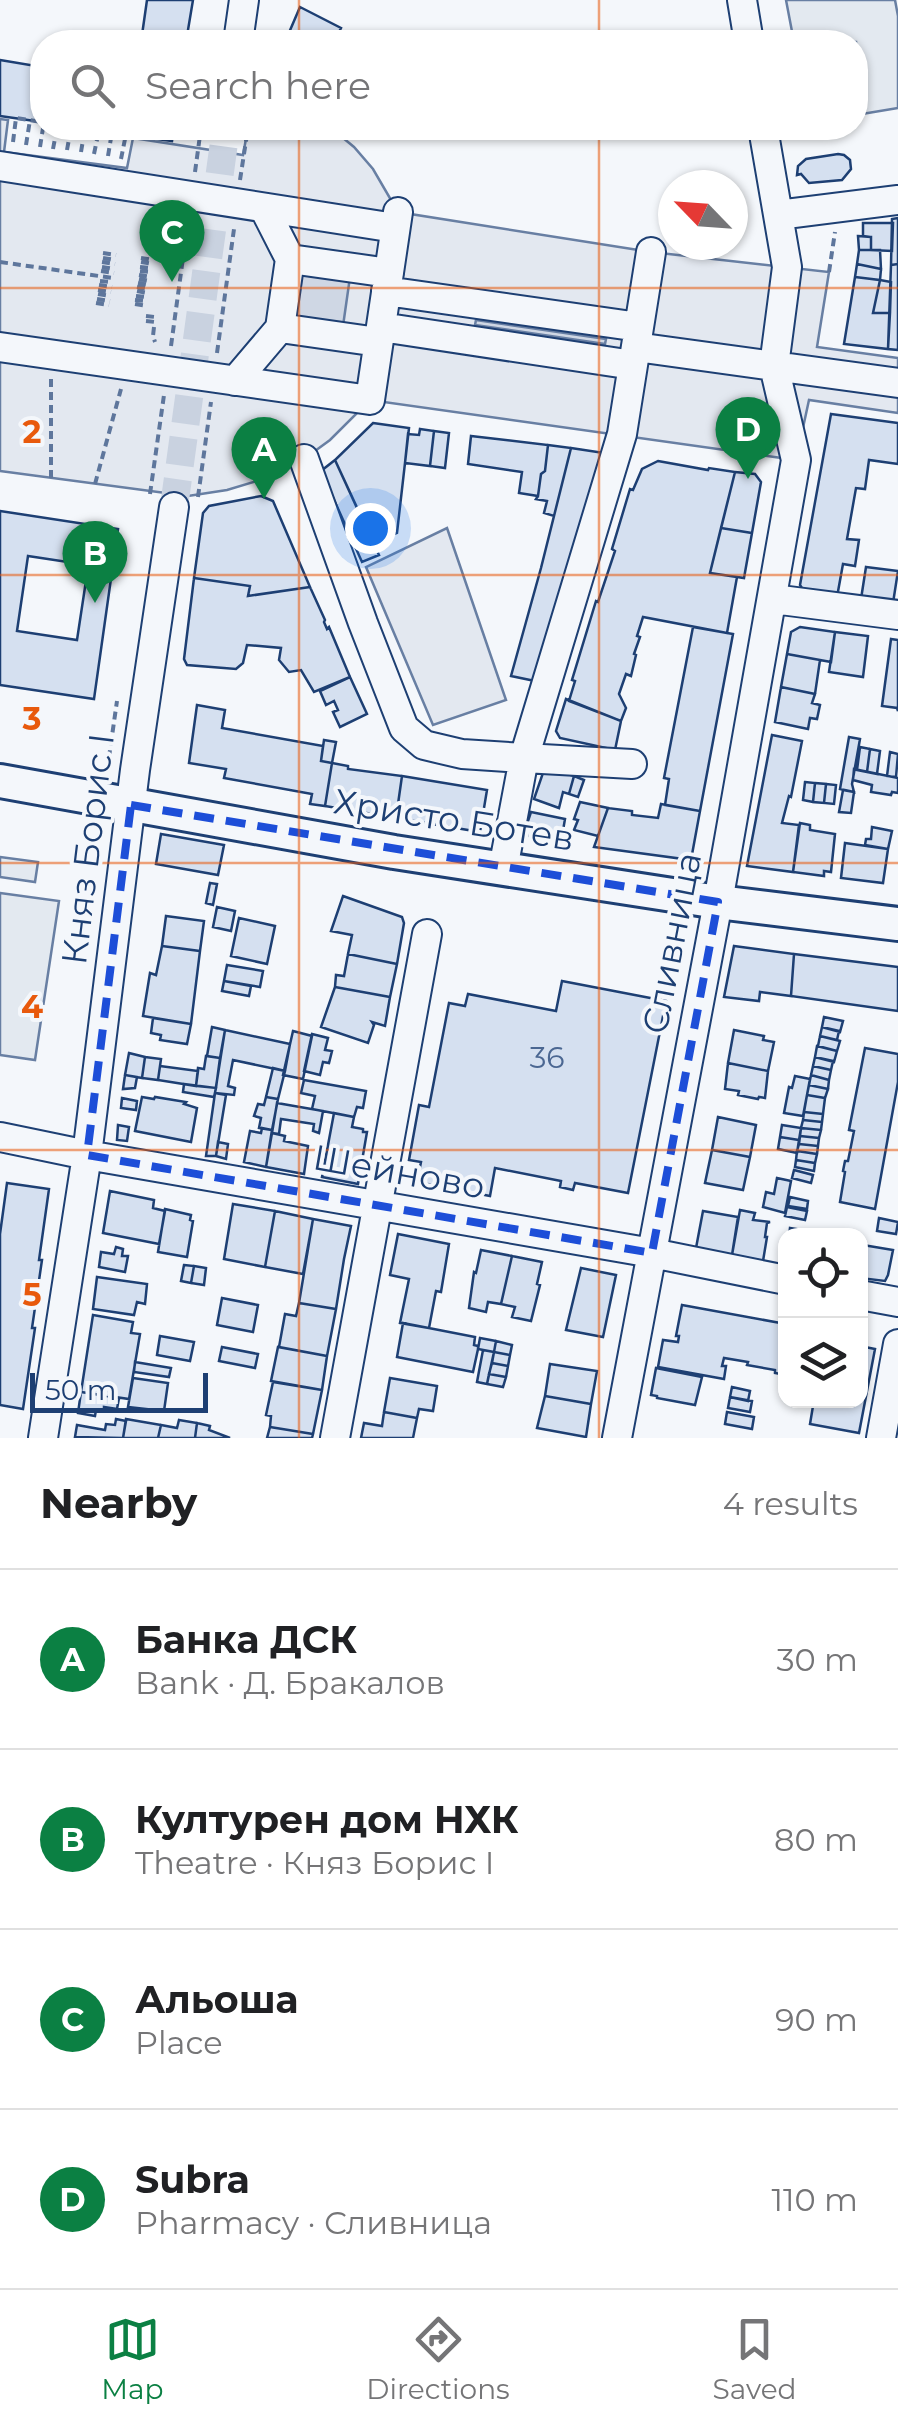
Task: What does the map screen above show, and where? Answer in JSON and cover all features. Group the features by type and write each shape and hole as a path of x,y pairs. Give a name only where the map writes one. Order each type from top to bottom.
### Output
{"main road":[{"name":"Христо Ботев","path":"0,781 375,849 718,902 898,924"}],"street":[{"path":"240,30 244,0"},
{"path":"742,0 747,30"},
{"path":"765,140 787,267 774,366"},
{"path":"0,347 370,400 396,220 251,206 12,158"},
{"path":"776,205 838,207 898,200"},
{"path":"251,206 290,258 636,346"},
{"path":"503,869 524,758 622,434 651,252"},
{"path":"224,379 280,328 290,258"},
{"path":"280,328 636,346 898,383"},
{"name":"Сливница","path":"617,1438 796,460 774,366"},
{"path":"304,459 404,728 424,745 462,754 632,764"},
{"name":"Княз Борис I","path":"43,1438 86,1155 174,498"},
{"path":"773,599 898,614"},
{"path":"334,1438 427,934"},
{"name":"Шейново","path":"0,1137 778,1278"},
{"path":"868,1296 898,1302"},
{"path":"880,1438 898,1344"}],"path":[{"path":"16,118 30,120 12,158 16,118"},
{"path":"38,156 41,140"},
{"path":"52,158 55,140"},
{"path":"66,160 69,140"},
{"path":"79,162 81,140"},
{"path":"93,164 97,140"},
{"path":"106,166 111,140"},
{"path":"120,168 125,140"},
{"path":"174,498 167,371 199,140"},
{"path":"174,498 224,379 251,206 248,140"},
{"path":"829,272 838,207"},
{"path":"156,247 165,248"},
{"path":"0,262 113,280"},
{"path":"113,280 102,262 113,280"},
{"path":"113,280 98,292 113,280"},
{"path":"138,281 150,283"},
{"path":"138,281 150,283"},
{"path":"138,281 150,283"},
{"path":"138,281 150,283"},
{"path":"146,319 155,320"},
{"path":"52,354 52,478"},
{"path":"95,484 128,365"}],"highlighted area":[{"path":"131,805 718,902 652,1253 87,1155"}],"shaded area":[{"path":"786,0 895,0 898,108 868,113 868,30 792,30"},
{"path":"0,119 8,120 4,152 127,168 133,140 243,155 246,140 346,140 373,169 398,212 658,253 658,260 722,260 829,272 817,347 898,358 898,413 809,400 796,460 370,400 330,440 304,459 267,478 188,496 0,471"},
{"path":"298,270 350,277 343,326 291,318"},
{"path":"476,320 606,339 605,344 475,325"},
{"path":"447,528 506,700 433,725 366,567"},
{"path":"0,857 38,862 35,882 0,877"},
{"path":"0,893 59,901 35,1060 0,1055"}],"building":[{"path":"147,0 193,0 188,30 143,30"},
{"path":"300,7 341,28 340,30 290,30"},
{"path":"0,60 30,65 30,120 0,116"},
{"path":"838,154 850,160 851,169 842,180 809,183 801,174 797,175 798,166 806,159"},
{"path":"898,218 898,264 891,265 892,219"},
{"path":"863,223 893,223 892,251 871,250 871,237 863,236"},
{"path":"858,236 871,237 871,250 859,250"},
{"path":"859,250 880,250 881,269 857,264"},
{"path":"857,264 881,269 880,280 855,277"},
{"path":"898,264 898,350 888,349 891,265"},
{"path":"855,277 880,280 873,313 890,313 888,349 844,344"},
{"path":"880,280 891,282 890,313 873,313"},
{"path":"831,414 898,423 898,464 869,460 865,489 856,488 847,539 859,540 855,566 843,564 837,597 805,593 800,585"},
{"path":"373,423 409,428 397,533 373,543 335,460"},
{"path":"420,429 434,431 430,466 405,463 408,434 419,435"},
{"path":"434,431 449,433 445,468 430,466"},
{"path":"471,436 548,445 538,496 519,493 522,472 468,464"},
{"path":"548,445 571,448 554,516 544,513 547,501 536,499"},
{"path":"571,448 604,453 535,681 511,676"},
{"path":"335,460 379,555 362,562 321,471"},
{"path":"658,461 735,472 710,573 737,577 727,633 643,617 631,676 626,674 619,694 626,708 621,721 569,701 630,489 633,490 642,469"},
{"path":"735,472 755,474 761,482 752,533 721,528"},
{"path":"261,496 273,501 310,587 248,596 250,586 194,578 203,513 209,506"},
{"path":"0,511 118,529 94,699 0,685","holes":["28,556 81,564 79,573 87,574 77,640 17,631"]},
{"path":"721,528 752,533 744,578 710,573"},
{"path":"866,567 898,571 893,603 861,599"},
{"path":"194,578 250,586 248,596 310,587 350,677 314,692 301,670 289,672 279,660 281,648 247,645 243,663 236,669 187,665 184,659"},
{"path":"693,627 733,634 700,811 665,805 669,779 664,778"},
{"path":"800,627 835,632 831,662 787,654 791,632"},
{"path":"835,632 868,636 863,677 829,672"},
{"path":"891,639 898,640 898,711 882,706"},
{"path":"787,654 820,660 815,694 781,687"},
{"path":"350,677 367,714 340,727 333,712 338,710 334,701 326,705 320,691"},
{"path":"781,687 815,694 812,703 820,705 817,719 810,718 808,729 775,722"},
{"path":"566,699 621,721 615,750 560,738 556,731"},
{"path":"197,705 225,710 222,728 323,746 321,761 332,763 325,806 310,804 312,794 224,778 226,769 189,763"},
{"path":"772,735 802,741 782,823 799,825 793,872 747,866"},
{"path":"849,737 860,739 854,792 840,789"},
{"path":"324,740 336,742 332,763 321,761"},
{"path":"860,747 870,749 867,772 857,770"},
{"path":"870,749 880,751 877,774 867,772"},
{"path":"890,752 898,754 896,777 887,776"},
{"path":"332,763 402,776 396,818 325,806"},
{"path":"545,767 574,776 569,794 563,792 559,808 534,799"},
{"path":"854,769 898,778 898,793 871,792 872,785 853,780"},
{"path":"402,776 487,790 480,832 396,818"},
{"path":"574,776 584,780 578,797 569,794"},
{"path":"805,782 815,783 813,802 803,800"},
{"path":"815,783 826,784 824,803 813,802"},
{"path":"826,784 836,785 834,804 824,803"},
{"path":"843,790 854,792 851,813 839,812"},
{"path":"580,802 608,808 598,836 574,830"},
{"path":"661,804 700,811 691,860 594,847 608,808 658,818"},
{"path":"531,812 565,819 561,842 531,838 525,830"},
{"path":"800,823 810,825 810,830 835,834 831,872 824,871 824,876 793,872"},
{"path":"872,827 892,831 888,849 865,845 866,839 871,839"},
{"path":"161,834 224,845 218,875 156,864"},
{"path":"845,843 888,849 883,883 841,878"},
{"path":"210,883 217,884 213,905 206,903"},
{"path":"343,896 402,917 397,964 348,954 352,935 331,931"},
{"path":"217,907 235,911 231,931 213,927"},
{"path":"166,916 204,921 200,951 162,946"},
{"path":"239,918 275,926 267,964 231,956"},
{"path":"162,946 200,951 191,1024 143,1016 150,973 156,975"},
{"path":"734,946 794,954 791,996 760,992 759,1001 724,997"},
{"path":"348,954 397,964 390,997 335,987 336,975 344,976"},
{"path":"794,954 898,967 898,1011 791,996"},
{"path":"227,965 263,971 260,987 224,981"},
{"path":"224,981 251,986 249,996 222,991"},
{"path":"562,981 666,1001 628,1193 575,1183 573,1190 560,1187 561,1181 495,1168 490,1196 417,1182 421,1162 409,1160 419,1105 429,1107 449,1003 465,1006 468,994 556,1011"},
{"path":"335,987 390,997 385,1026 372,1022 368,1043 321,1027"},
{"path":"824,1017 843,1021 840,1032 822,1027"},
{"path":"153,1018 191,1024 187,1044 160,1040 161,1035 151,1033"},
{"path":"212,1027 225,1030 220,1058 207,1056"},
{"path":"822,1027 839,1031 837,1040 820,1036"},
{"path":"225,1030 290,1044 285,1071 233,1060 228,1086 235,1088 234,1095 215,1093"},
{"path":"734,1030 774,1042 768,1071 728,1063"},
{"path":"293,1031 312,1036 303,1079 283,1075"},
{"path":"312,1034 328,1038 325,1050 332,1051 329,1063 323,1062 320,1075 304,1071"},
{"path":"820,1036 840,1041 837,1051 818,1046"},
{"path":"817,1046 837,1051 834,1062 815,1057"},
{"path":"865,1048 898,1054 898,1082 875,1209 840,1202"},
{"path":"129,1053 145,1057 142,1078 125,1075"},
{"path":"206,1056 220,1058 216,1088 196,1086 198,1068 204,1069"},
{"path":"145,1057 161,1059 158,1080 142,1078"},
{"path":"815,1057 833,1061 831,1070 813,1066"},
{"path":"728,1063 768,1071 765,1098 725,1089"},
{"path":"160,1066 198,1071 196,1086 158,1080"},
{"path":"813,1066 831,1070 829,1080 811,1075"},
{"path":"273,1068 285,1071 278,1099 266,1097"},
{"path":"125,1075 137,1077 135,1088 123,1089"},
{"path":"811,1075 829,1080 828,1089 809,1085"},
{"path":"795,1076 810,1079 803,1116 784,1113"},
{"path":"304,1080 366,1091 363,1108 357,1107 354,1117 312,1109 315,1096 301,1093"},
{"path":"184,1084 216,1088 214,1097 183,1092"},
{"path":"809,1085 828,1089 825,1098 807,1095"},
{"path":"215,1093 226,1095 216,1156 206,1156"},
{"path":"807,1095 825,1098 823,1114 804,1112"},
{"path":"142,1097 186,1102 197,1108 191,1142 135,1131"},
{"path":"266,1097 278,1099 272,1130 259,1128 261,1118 254,1116 258,1104 264,1105"},
{"path":"122,1098 137,1101 136,1110 121,1108"},
{"path":"277,1103 323,1111 319,1133 313,1131 314,1124 281,1119 279,1134 272,1133"},
{"path":"804,1112 823,1114 822,1122 803,1120"},
{"path":"334,1113 354,1117 352,1127 367,1132 358,1184 322,1177"},
{"path":"718,1117 756,1125 750,1157 712,1150"},
{"path":"803,1120 822,1122 821,1130 801,1128"},
{"path":"118,1125 129,1127 127,1141 117,1140"},
{"path":"782,1125 801,1128 799,1140 780,1137"},
{"path":"262,1128 272,1130 266,1167 244,1162 250,1131 261,1133"},
{"path":"801,1128 821,1130 819,1138 800,1136"},
{"path":"272,1133 285,1136 284,1141 308,1146 304,1174 266,1167"},
{"path":"800,1136 819,1138 818,1146 799,1144"},
{"path":"780,1137 799,1140 797,1153 778,1149"},
{"path":"218,1142 228,1144 226,1159 216,1156"},
{"path":"799,1144 818,1146 817,1154 797,1151"},
{"path":"712,1150 750,1157 743,1190 705,1183"},
{"path":"797,1151 817,1154 815,1163 796,1160"},
{"path":"796,1160 815,1163 814,1171 795,1167"},
{"path":"794,1170 813,1175 811,1183 792,1178"},
{"path":"777,1178 791,1181 785,1213 763,1207 766,1192 774,1194"},
{"path":"7,1183 49,1189 23,1409 0,1405 0,1234"},
{"path":"110,1191 154,1200 153,1208 165,1211 159,1244 103,1233"},
{"path":"790,1197 808,1201 807,1209 788,1206"},
{"path":"233,1204 275,1211 265,1267 224,1259"},
{"path":"787,1207 807,1211 805,1220 785,1216"},
{"path":"165,1209 191,1215 187,1257 158,1252"},
{"path":"740,1210 755,1213 753,1220 770,1222 763,1261 732,1255"},
{"path":"275,1211 313,1219 303,1274 265,1267"},
{"path":"703,1211 738,1217 732,1255 696,1248"},
{"path":"879,1218 898,1222 896,1234 877,1231"},
{"path":"313,1219 351,1226 336,1309 299,1303"},
{"path":"398,1234 449,1244 441,1292 436,1291 429,1328 400,1323 409,1279 390,1275"},
{"path":"868,1246 893,1250 885,1281 868,1279"},
{"path":"116,1247 123,1249 122,1256 128,1256 125,1272 99,1267 101,1252 114,1254"},
{"path":"481,1250 512,1256 501,1304 488,1302 486,1312 469,1308"},
{"path":"512,1256 542,1262 531,1321 512,1317 515,1307 501,1304"},
{"path":"184,1265 194,1266 191,1283 181,1281"},
{"path":"194,1266 206,1268 204,1285 191,1283"},
{"path":"581,1268 616,1275 603,1337 566,1330"},
{"path":"97,1277 147,1284 145,1304 137,1302 134,1315 93,1309"},
{"path":"222,1298 258,1305 253,1332 217,1325"},
{"path":"299,1303 336,1309 327,1356 279,1347 285,1314 296,1316"},
{"path":"682,1305 778,1323 778,1374 724,1358 724,1379 658,1367 663,1340 678,1342"},
{"path":"93,1315 133,1322 131,1333 140,1334 129,1399 81,1392"},
{"path":"403,1323 475,1337 478,1349 473,1372 397,1357"},
{"path":"160,1336 194,1342 190,1361 157,1355"},
{"path":"480,1338 496,1341 494,1352 478,1349"},
{"path":"496,1341 512,1345 510,1355 494,1352"},
{"path":"222,1347 258,1354 255,1368 219,1361"},
{"path":"278,1347 327,1356 322,1390 271,1381"},
{"path":"868,1348 875,1349 868,1386"},
{"path":"483,1350 494,1352 487,1384 477,1382"},
{"path":"494,1352 510,1355 508,1366 492,1363"},
{"path":"135,1362 171,1368 169,1377 134,1372"},
{"path":"492,1363 508,1366 506,1377 489,1374"},
{"path":"550,1364 597,1371 591,1404 545,1396"},
{"path":"656,1368 702,1377 695,1405 651,1395"},
{"path":"489,1374 506,1377 503,1387 487,1384"},
{"path":"133,1378 168,1383 164,1411 128,1407"},
{"path":"390,1378 437,1386 433,1411 419,1409 417,1418 384,1412"},
{"path":"273,1382 322,1390 313,1434 270,1427 271,1416 266,1415"},
{"path":"732,1387 750,1391 748,1401 730,1397"},
{"path":"81,1392 119,1398 117,1409 104,1407 104,1411 96,1410 95,1416 78,1413"},
{"path":"545,1396 591,1404 586,1437 537,1428"},
{"path":"730,1397 752,1401 750,1412 728,1408"},
{"path":"813,1408 864,1408 859,1433 810,1424"},
{"path":"384,1412 417,1418 413,1438 361,1438 364,1423 382,1426"},
{"path":"727,1412 754,1417 752,1429 725,1424"},
{"path":"116,1419 126,1421 123,1438 75,1437 77,1425 105,1430 106,1424 115,1425"},
{"path":"126,1419 161,1425 158,1438 123,1438"},
{"path":"179,1420 197,1423 195,1438 158,1438 161,1425 177,1428"},
{"path":"197,1423 210,1426 209,1430 230,1438 195,1438"},
{"path":"270,1427 313,1434 312,1438 267,1438"}],"tunnel":[{"path":"174,507 224,140"}],"place":[{"name":"Альоша","path":"172,282"},
{"name":"Subra","path":"748,479"},
{"name":"Банка ДСК","path":"264,499"},
{"name":"Културен дом НХК","path":"95,603"}]}
